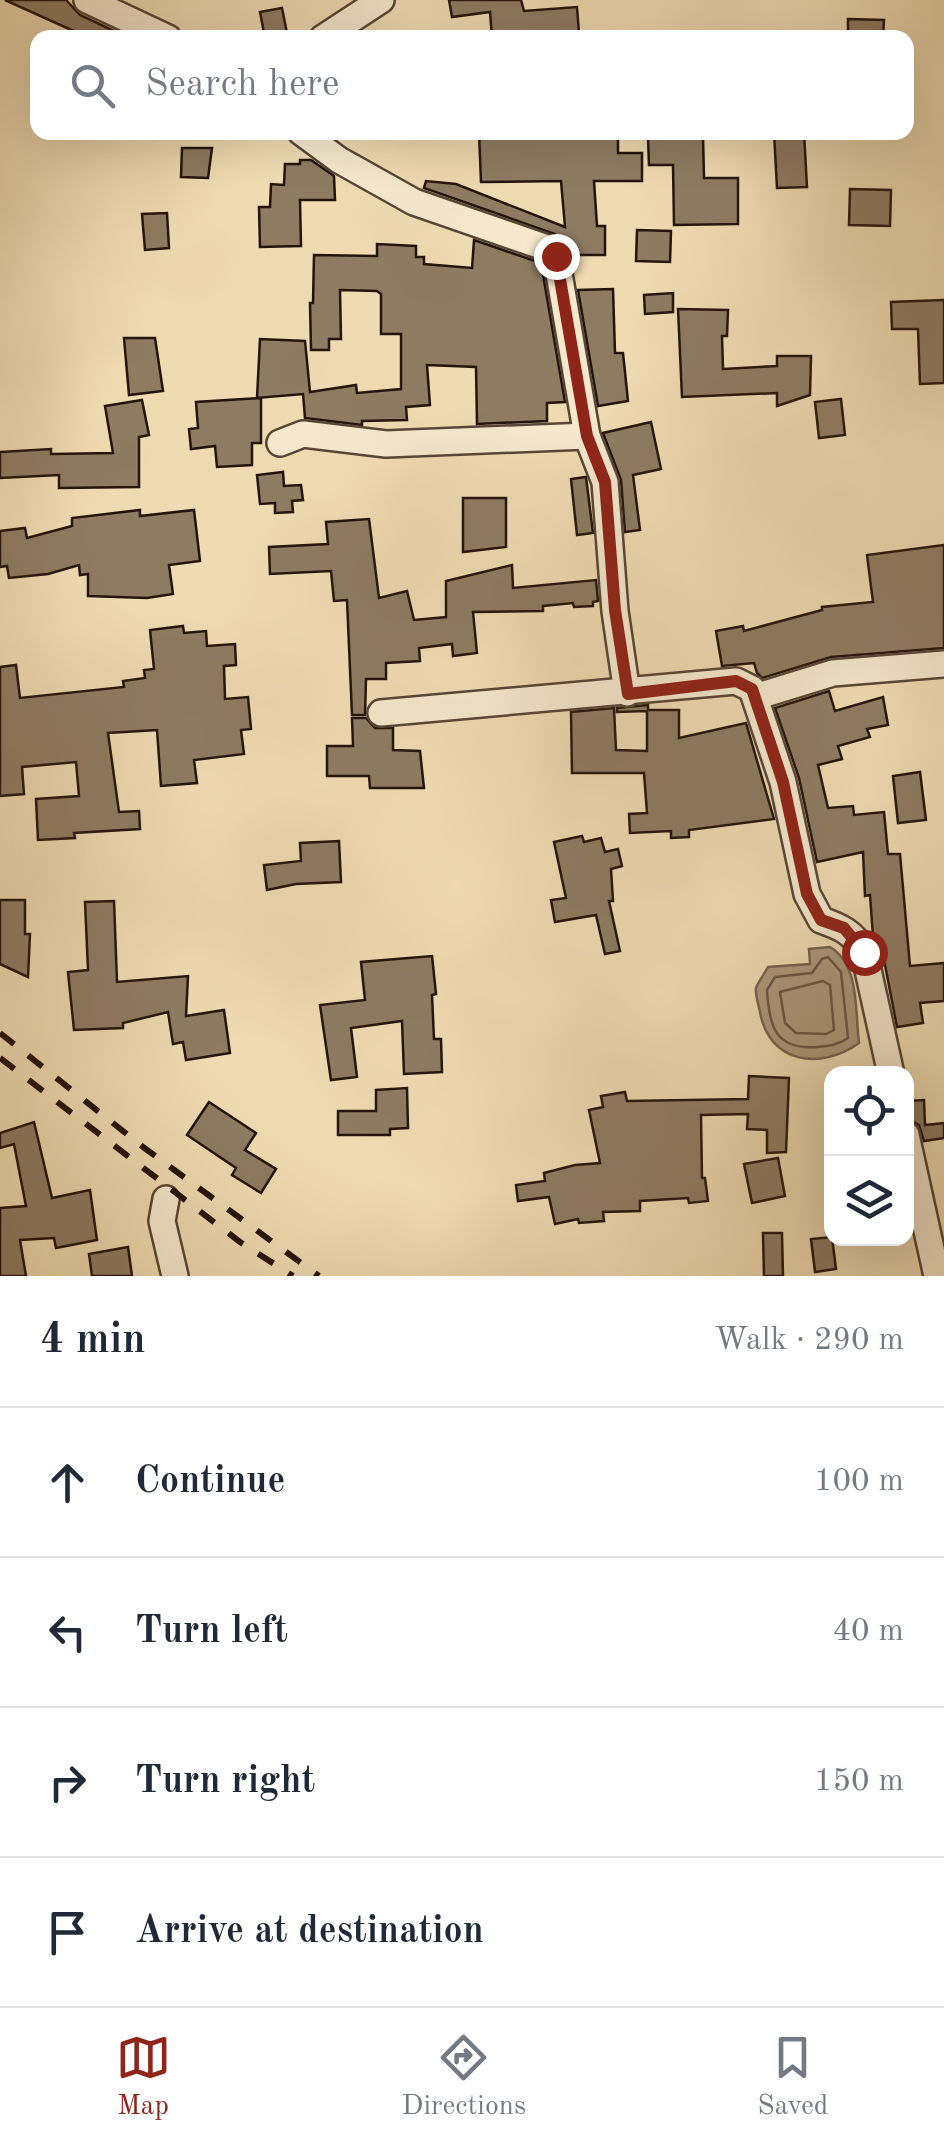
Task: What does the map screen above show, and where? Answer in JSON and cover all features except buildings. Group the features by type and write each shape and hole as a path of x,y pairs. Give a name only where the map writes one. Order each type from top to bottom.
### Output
{"street":[{"path":"86,0 151,30"},
{"path":"335,30 381,0"},
{"path":"312,140 339,160 414,202 550,249 556,256 587,436 605,482 615,610 628,694"},
{"path":"280,443 303,434 386,444 587,436"},
{"path":"755,697 833,672 944,664"},
{"path":"381,713 628,694 736,681 752,689 783,782 807,894 821,920 844,928 864,952 889,1066"},
{"path":"911,1156 937,1276"},
{"path":"166,1199 162,1220 175,1276"}],"water":[{"path":"830,947 847,965 851,977 859,1043 828,1057 798,1057 785,1052 765,1029 756,988 768,967 810,964 809,949"}],"railway":[{"path":"0,1033 143,1147 319,1276"},
{"path":"0,1058 240,1242 293,1276"}],"route":[{"path":"556,256 587,436 605,482 615,610 628,694 736,681 752,689 783,782 807,894 821,920 844,928 858,940 864,952"}]}
